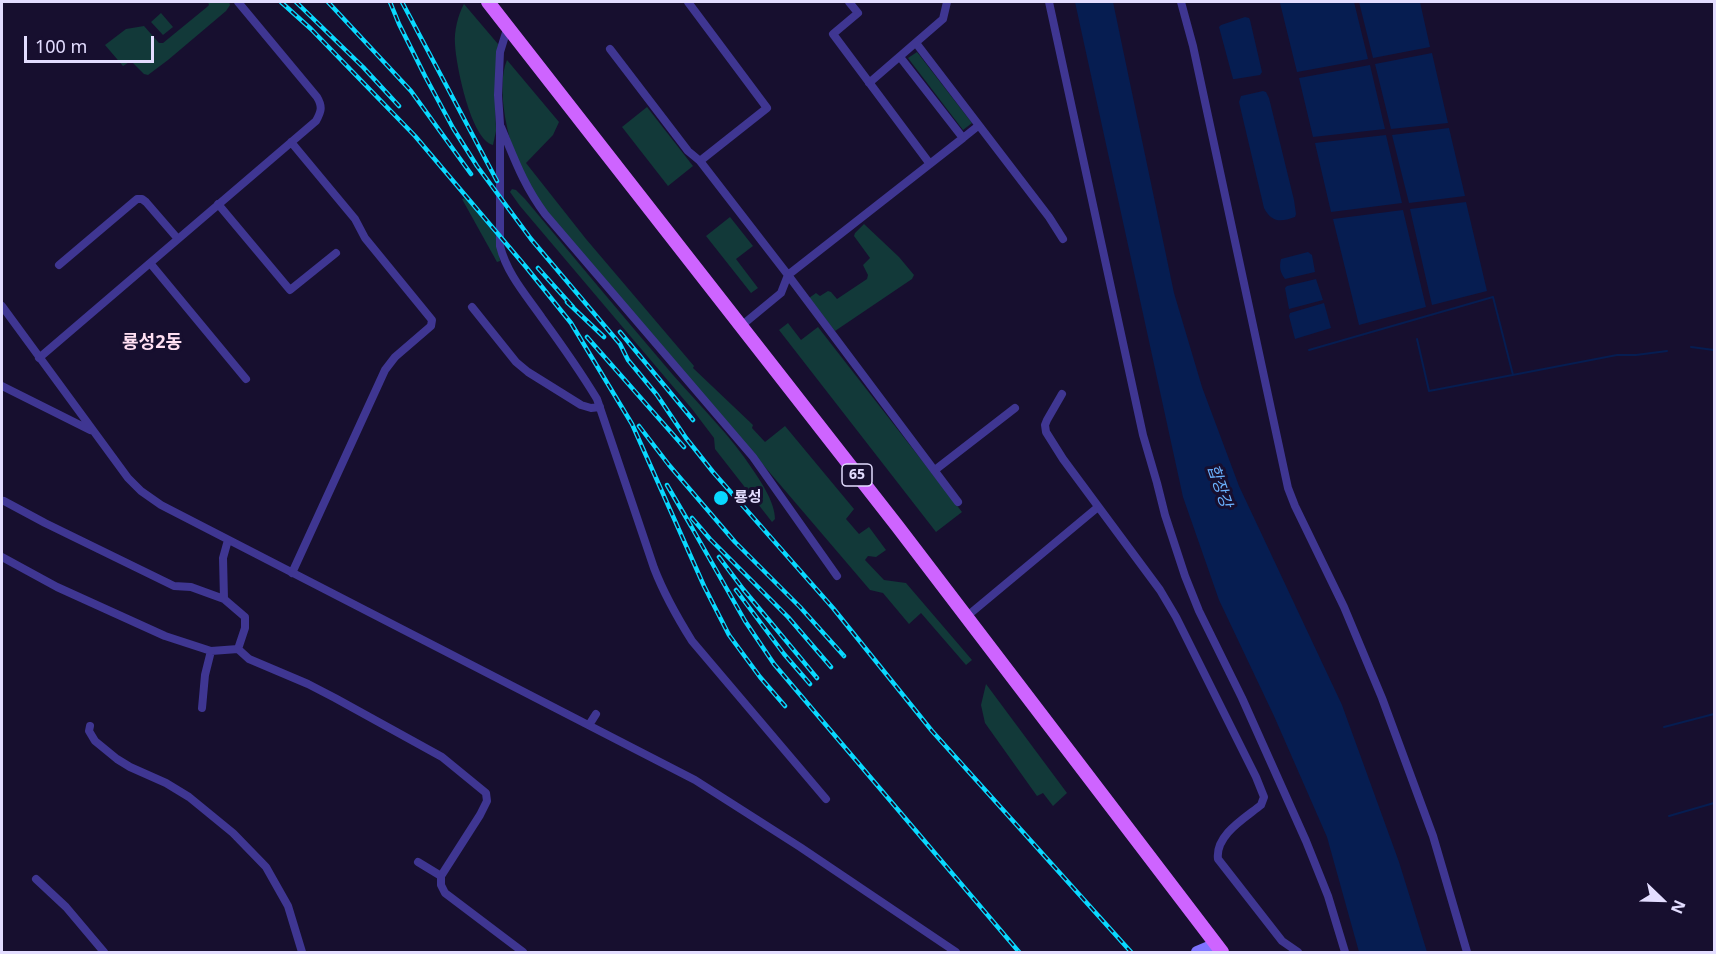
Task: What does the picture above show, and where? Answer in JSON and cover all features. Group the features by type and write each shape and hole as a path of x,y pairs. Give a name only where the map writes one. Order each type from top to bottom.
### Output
{"main road":[{"name":"65","path":"488,2 966,617 1219,948"},
{"path":"1197,952 1219,948"}],"street":[{"path":"39,358 316,121 321,103 238,2"},
{"path":"688,2 767,108 700,161"},
{"path":"849,2 858,13 833,34 930,164"},
{"path":"869,83 943,19 947,2"},
{"path":"1049,2 1143,435 1165,515 1199,611 1242,698 1306,841 1328,896 1345,952"},
{"path":"1181,2 1196,57 1288,488 1344,607 1382,698 1430,828 1467,952"},
{"path":"508,26 500,52 498,95 500,246 504,260 514,279 582,374 597,399 654,568 668,602 692,641 826,799"},
{"path":"916,43 1063,238"},
{"path":"610,49 688,151 700,161 788,275 958,502"},
{"path":"900,57 963,138"},
{"path":"500,124 532,197 753,457 837,576"},
{"path":"741,326 781,293 788,275 978,126"},
{"path":"291,142 355,219 365,238 432,320 431,326 385,370 292,573"},
{"path":"59,265 137,199 146,202 178,239"},
{"path":"218,204 290,290 336,253"},
{"path":"150,263 246,379"},
{"path":"2,306 128,478 141,491 161,505 660,761 722,796 956,952"},
{"path":"472,307 516,362 528,372 581,405 591,408 600,407"},
{"path":"2,387 93,432"},
{"path":"1062,394 1047,420 1046,432 1063,459 1160,590 1176,617 1264,797 1261,805 1223,837 1218,849 1218,859 1282,941 1299,952"},
{"path":"935,470 1015,408"},
{"path":"4,501 174,586 191,588 224,598 244,617 245,628 238,649"},
{"path":"966,617 1098,507"},
{"path":"224,598 223,558 228,540"},
{"path":"2,556 57,587 165,636 211,651 238,649 249,659 308,684 442,757 486,793 487,801 441,876 441,885 445,893 523,952"},
{"path":"202,708 205,675 211,651"},
{"path":"589,725 596,714"},
{"path":"90,726 89,731 95,741 130,767 166,783 195,801 233,833 266,867 288,906 302,952"},
{"path":"418,861 441,876"},
{"path":"36,879 66,907 104,952"}],"green space":[{"path":"208,2 229,2 230,5 226,11 148,75 131,61 123,66 105,45 126,29 144,26 159,43 163,43 207,7"},
{"path":"464,4 498,44 495,96 496,131 493,145 485,140 478,130 466,100 458,68 455,34"},
{"path":"161,13 173,27 163,35 151,22"},
{"path":"917,52 972,123 963,130 908,58"},
{"path":"507,60 559,122 553,135 526,163 586,239 694,366 693,368 753,425 752,428 765,442 785,426 854,509 846,519 859,534 869,527 886,550 876,557 868,556 865,560 884,580 906,583 972,660 966,665 921,613 909,624 883,593 870,590 548,213 522,173 512,148 505,117 502,86"},
{"path":"647,107 693,166 668,186 622,127"},
{"path":"512,189 525,199 735,445 767,493 773,506 775,519 772,522 715,449 714,438 692,409 520,206 510,192"},
{"path":"465,198 498,238 500,261 497,262 462,199"},
{"path":"730,217 753,246 736,259 758,288 751,293 706,236"},
{"path":"864,224 899,257 914,275 912,279 835,331 809,298 816,293 820,296 828,291 837,299 867,279 868,275 863,265 870,258 854,236"},
{"path":"788,323 801,340 818,327 962,512 936,532 779,330"},
{"path":"986,684 1067,793 1053,806 1043,793 1037,796 985,723 981,705"}],"water":[{"name":"합장강","path":"1075,2 1113,2 1174,293 1202,387 1239,486 1342,705 1399,862 1427,952 1359,952 1327,837 1274,716 1219,600 1183,497"},
{"path":"1354,2 1368,59 1297,72 1280,3"},
{"path":"1359,2 1420,2 1430,47 1373,58"},
{"path":"1245,17 1250,20 1262,72 1260,75 1233,79 1219,27"},
{"path":"1432,53 1448,123 1391,129 1375,64"},
{"path":"1370,65 1385,129 1313,137 1299,78"},
{"path":"1263,91 1269,98 1294,200 1295,217 1285,220 1274,219 1264,208 1239,102 1241,96"},
{"path":"1449,128 1465,196 1409,203 1392,135"},
{"path":"1386,135 1402,203 1331,212 1315,143"},
{"path":"1466,202 1487,291 1432,305 1410,209"},
{"path":"1403,210 1426,307 1359,325 1333,219"},
{"path":"1308,252 1312,255 1315,272 1285,279 1280,269 1281,259"},
{"path":"1316,279 1323,300 1289,309 1285,288"},
{"path":"1324,303 1331,328 1295,339 1290,313"}],"waterway":[{"path":"1309,350 1493,297 1513,375"},
{"path":"1417,339 1429,391 1617,355 1667,351"},
{"path":"1691,347 1714,350"},
{"path":"1664,727 1714,714"},
{"path":"1669,816 1714,803"}],"railway":[{"path":"281,2 311,29 415,136 571,323 632,424 704,586 729,635 785,706"},
{"path":"296,2 363,67 399,106"},
{"path":"328,2 411,91 471,174"},
{"path":"390,2 425,76 477,166 531,239 620,344 628,360 657,395 686,438 713,472 833,608 932,731 1131,952"},
{"path":"402,2 497,181"},
{"path":"538,268 573,307"},
{"path":"567,302 604,337"},
{"path":"620,332 693,420"},
{"path":"587,337 684,447"},
{"path":"639,426 735,542 800,607 844,656"},
{"path":"667,485 691,526"},
{"path":"692,518 788,617 831,667"},
{"path":"687,519 745,621 774,664 1019,952"},
{"path":"719,557 817,678"},
{"path":"736,590 784,654 810,684"}],"place":[{"name":"룡성","path":"721,498"}],"district":[{"name":"룡성2동","path":"152,343"}]}
